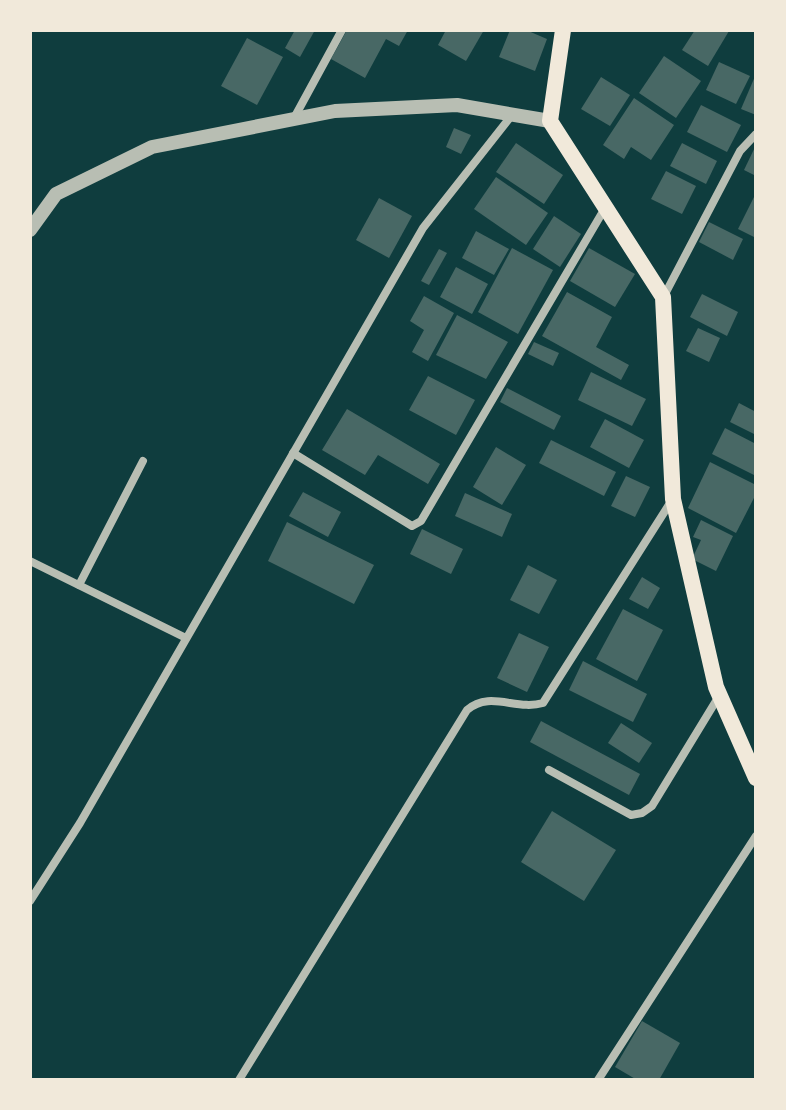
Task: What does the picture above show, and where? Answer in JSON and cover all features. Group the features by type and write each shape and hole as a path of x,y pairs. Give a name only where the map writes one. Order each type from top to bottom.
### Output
{"main road":[{"path":"563,30 550,121 663,297 673,499 720,696 756,778"}],"street":[{"path":"293,120 342,30"},
{"path":"30,230 56,194 152,147 335,111 457,105 550,121"},
{"path":"30,901 80,823 423,228 513,114"},
{"path":"663,297 740,151 756,134"},
{"path":"293,453 412,526 421,521 606,208"},
{"path":"79,585 143,461"},
{"path":"239,1080 467,710 484,700 526,705 543,703 673,499"},
{"path":"30,561 186,638"},
{"path":"549,770 631,815 642,813 652,806 720,696"},
{"path":"598,1080 756,836"}],"building":[{"path":"295,30 315,30 300,57 285,48"},
{"path":"347,30 408,30 399,46 386,39 365,78 331,59"},
{"path":"446,30 484,30 466,61 438,45"},
{"path":"510,30 526,30 547,39 535,71 499,57"},
{"path":"695,30 729,31 708,66 682,50"},
{"path":"247,38 283,57 257,105 221,86"},
{"path":"664,56 701,81 676,118 639,93"},
{"path":"719,62 750,76 736,104 706,90"},
{"path":"756,74 756,115 741,109"},
{"path":"601,77 630,95 610,126 581,109"},
{"path":"634,98 674,125 651,160 631,147 624,159 603,145"},
{"path":"701,105 741,125 727,152 687,132"},
{"path":"454,128 471,135 461,154 446,147"},
{"path":"516,143 563,175 544,204 496,172"},
{"path":"682,143 717,161 706,184 670,166"},
{"path":"756,145 756,176 744,170"},
{"path":"666,171 696,186 682,214 651,199"},
{"path":"496,177 548,213 526,245 474,209"},
{"path":"756,193 756,238 738,229"},
{"path":"379,198 412,216 389,258 356,240"},
{"path":"554,216 581,234 560,267 533,249"},
{"path":"709,222 743,239 733,260 699,242"},
{"path":"476,231 509,249 494,275 462,258"},
{"path":"512,248 553,270 518,334 478,312"},
{"path":"589,248 635,274 615,307 570,281"},
{"path":"439,249 447,253 429,285 421,281"},
{"path":"456,267 488,284 472,314 440,297"},
{"path":"567,292 612,317 596,347 629,365 621,380 542,336"},
{"path":"702,294 738,312 727,336 690,317"},
{"path":"424,296 454,313 428,361 412,352 424,330 410,321"},
{"path":"457,315 508,342 486,379 436,355"},
{"path":"698,328 720,338 709,362 686,351"},
{"path":"534,342 559,353 553,366 528,354"},
{"path":"591,372 646,399 632,426 578,400"},
{"path":"428,376 475,400 456,435 409,410"},
{"path":"507,388 561,416 554,430 500,402"},
{"path":"739,403 756,412 756,435 730,422"},
{"path":"347,409 440,464 428,484 378,455 365,475 322,450"},
{"path":"605,419 644,440 629,468 590,447"},
{"path":"725,428 756,444 754,475 712,454"},
{"path":"551,440 616,472 604,496 539,463"},
{"path":"496,447 526,465 502,505 473,487"},
{"path":"710,462 756,485 756,494 736,533 688,508"},
{"path":"626,476 650,487 635,517 611,506"},
{"path":"303,492 341,512 328,537 289,516"},
{"path":"465,493 512,514 502,537 455,516"},
{"path":"701,520 733,536 716,571 692,559 701,540 693,537"},
{"path":"287,522 374,565 354,604 268,561"},
{"path":"422,529 463,549 451,574 410,554"},
{"path":"528,565 557,580 539,614 510,600"},
{"path":"642,577 660,588 648,609 629,599"},
{"path":"623,609 663,630 637,681 596,659"},
{"path":"519,633 549,647 527,692 497,678"},
{"path":"583,661 647,694 633,722 569,690"},
{"path":"541,721 640,774 629,795 530,742"},
{"path":"621,723 652,743 639,763 608,743"},
{"path":"552,811 616,850 584,901 521,862"},
{"path":"642,1021 680,1043 659,1080 637,1080 615,1067"}]}
